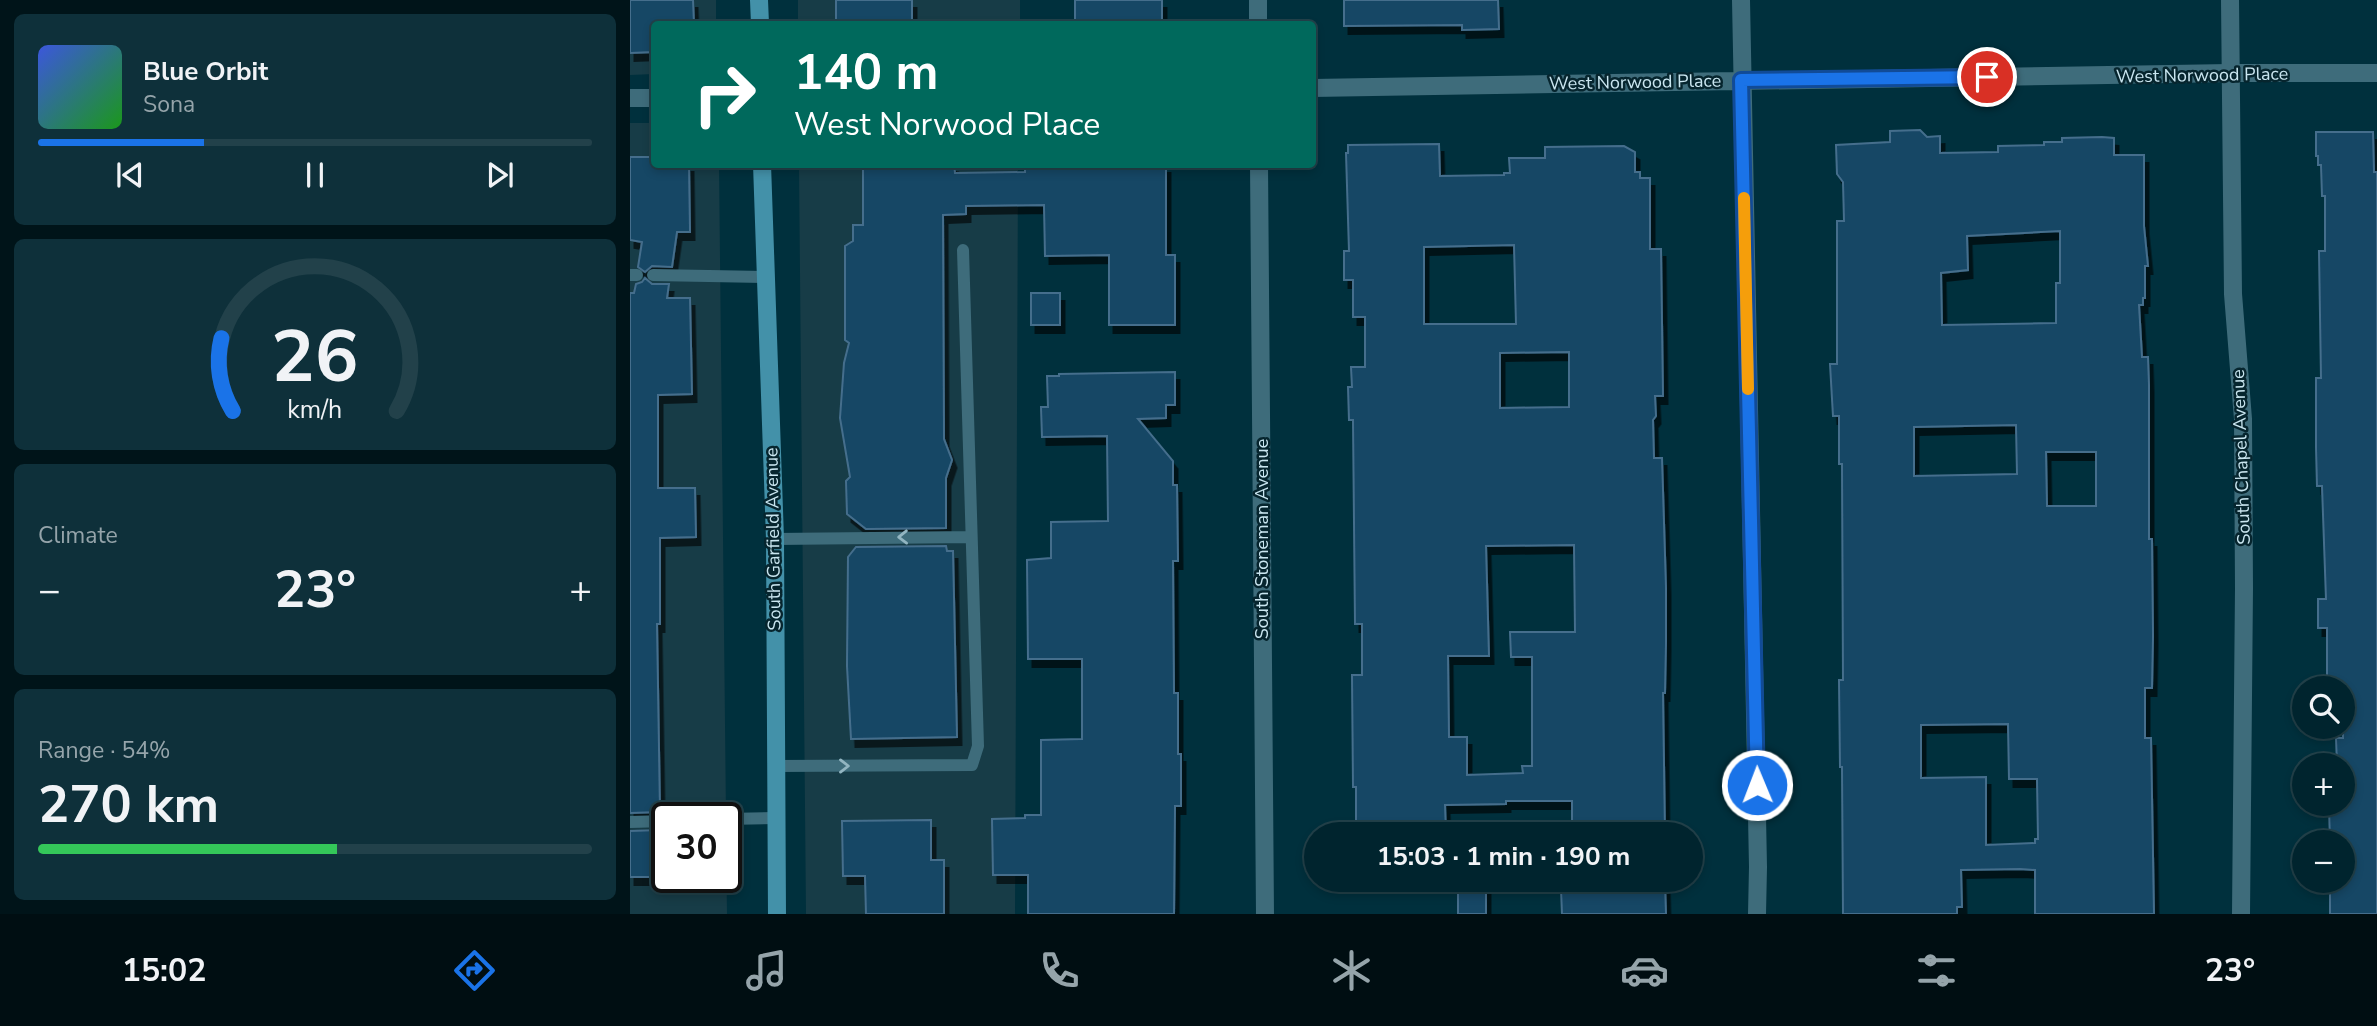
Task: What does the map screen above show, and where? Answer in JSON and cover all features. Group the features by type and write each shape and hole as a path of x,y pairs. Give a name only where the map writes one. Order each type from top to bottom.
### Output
{"main road":[{"path":"759,0 761,21"},
{"name":"South Garfield Avenue","path":"762,168 775,539 777,914"}],"street":[{"path":"1258,0 1258,21"},
{"path":"1741,0 1758,839 1757,914"},
{"name":"South Chapel Avenue","path":"2230,0 2233,294 2243,419 2241,914"},
{"name":"West Norwood Place","path":"1316,88 2377,73"},
{"path":"630,98 651,98"},
{"name":"South Stoneman Avenue","path":"1259,168 1265,914"}],"lane":[{"path":"776,766 972,765 978,746 963,250"},
{"path":"653,275 765,277"},
{"path":"775,539 971,537"},
{"path":"742,819 776,818"},
{"path":"630,822 651,821"}],"shaded area":[{"path":"630,0 716,0 716,21 651,21 651,74 630,75"},
{"path":"798,0 1020,0 1020,21 798,21"},
{"path":"630,123 651,123 651,168 719,168 726,802 651,802 651,893 727,893 727,914 630,914"},
{"path":"799,168 1018,168 1015,914 806,914"}],"building":[{"path":"630,0 693,0 694,21 651,21 651,52 630,53"},
{"path":"836,0 912,0 912,21 836,21"},
{"path":"1075,0 1162,0 1162,21 1075,21"},
{"path":"1344,0 1498,0 1499,29 1462,30 1462,25 1344,26"},
{"path":"1920,130 1927,137 1940,136 1940,153 1998,152 1998,146 2044,145 2044,142 2062,142 2062,138 2102,137 2114,138 2114,155 2144,155 2144,226 2148,266 2145,266 2145,298 2143,305 2139,305 2142,357 2148,357 2149,385 2149,539 2152,539 2153,636 2152,688 2145,688 2145,738 2151,738 2154,914 2035,914 2035,870 2020,869 1961,870 1962,907 1957,907 1957,914 1843,914 1839,680 1843,680 1842,464 1839,464 1839,416 1833,416 1830,364 1837,364 1837,221 1844,221 1843,182 1837,174 1836,145 1890,142 1890,131","holes":["2060,231 2060,283 2056,283 2056,323 1942,325 1941,273 1968,270 1967,236","2016,425 2017,474 1914,476 1914,427","2046,452 2096,452 2096,506 2047,506","2008,724 2009,779 2037,779 2038,839 2035,839 2035,843 1986,845 1986,777 1921,778 1921,725"]},
{"path":"2316,132 2373,132 2374,172 2377,172 2377,914 2330,914 2330,893 2355,893 2355,830 2330,830 2329,816 2355,816 2355,753 2337,753 2336,739 2355,739 2355,676 2327,676 2327,628 2318,628 2318,599 2326,599 2322,486 2317,486 2316,447 2316,378 2321,378 2319,251 2325,251 2325,196 2322,196 2321,165 2318,165"},
{"path":"1439,144 1440,176 1504,175 1510,173 1509,158 1545,158 1545,147 1624,146 1635,152 1635,172 1640,172 1640,178 1650,178 1650,249 1661,249 1663,396 1655,396 1656,416 1653,420 1654,458 1662,458 1666,588 1663,693 1665,822 1572,822 1572,801 1506,801 1506,804 1445,805 1446,822 1356,822 1352,675 1362,675 1362,624 1355,624 1353,420 1349,420 1348,387 1352,387 1351,367 1365,367 1365,317 1353,317 1353,280 1344,280 1344,251 1349,251 1348,145","holes":["1514,245 1516,324 1424,324 1424,247","1569,352 1569,407 1500,408 1500,353","1574,545 1575,632 1510,632 1511,657 1532,657 1532,766 1522,766 1523,773 1467,775 1467,737 1449,737 1448,656 1489,656 1486,546"]},
{"path":"630,157 651,157 651,168 689,168 690,232 677,232 672,267 652,266 645,272 638,267 642,242 630,240"},
{"path":"863,168 954,168 955,173 1025,172 1025,168 1166,168 1166,255 1175,255 1175,325 1109,325 1109,255 1045,256 1044,205 966,206 966,214 943,215 944,439 952,460 946,478 946,528 866,529 847,514 846,481 850,477 840,418 844,363 849,343 845,340 845,246 853,241 853,225 863,225"},
{"path":"645,278 652,284 669,284 667,298 690,298 692,394 658,395 658,488 695,488 696,537 660,538 660,624 657,624 660,802 651,802 651,812 630,813 630,293 634,293 636,284"},
{"path":"1031,293 1060,293 1060,325 1031,325"},
{"path":"1175,372 1175,405 1166,405 1166,418 1138,419 1173,461 1173,485 1177,485 1178,561 1173,561 1174,693 1178,693 1181,806 1175,806 1174,914 1028,914 1028,875 993,875 992,819 1041,815 1041,740 1082,739 1082,659 1028,659 1027,560 1051,558 1051,522 1108,521 1107,436 1042,437 1041,407 1048,407 1047,376"},
{"path":"946,546 947,551 953,551 957,737 851,739 847,666 848,557 856,547"},
{"path":"931,820 931,860 944,860 944,914 866,914 865,876 843,876 842,821"},
{"path":"651,830 651,877 630,877 630,831"},
{"path":"1458,892 1486,892 1486,914 1458,914"},
{"path":"1561,892 1665,892 1666,914 1562,914"}],"slow traffic":[{"path":"1744,198 1748,389"}],"route":[{"path":"1757,785 1741,80 1987,77"}]}
